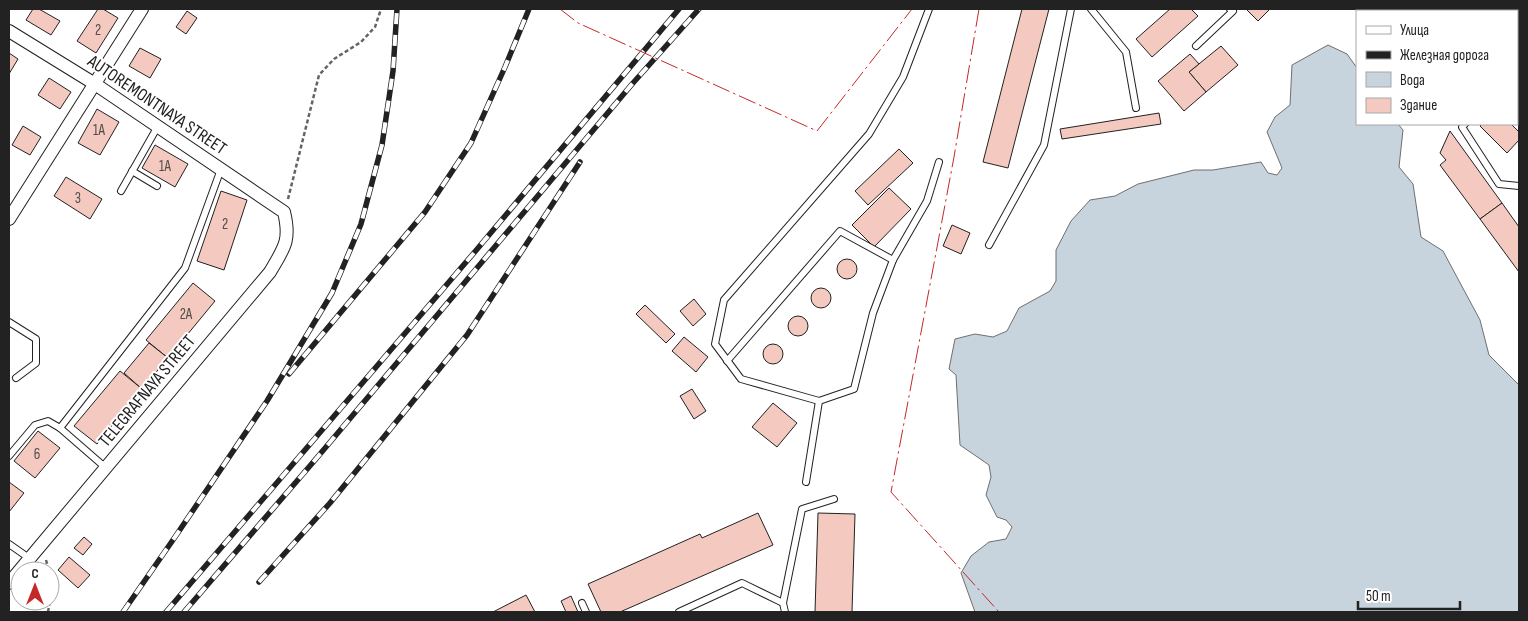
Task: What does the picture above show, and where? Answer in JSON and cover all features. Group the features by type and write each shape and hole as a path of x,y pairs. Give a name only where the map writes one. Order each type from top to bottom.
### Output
{"street":[{"path":"9,219 142,9"},
{"name":"AUTOREMONTNAYA STREET","path":"9,31 95,84 284,212"},
{"name":"TELEGRAFNAYA STREET","path":"9,583 270,272 287,242 288,226 284,212"}],"lane":[{"path":"929,9 903,77 869,134 724,300 715,344 741,379 819,401 854,389 873,313 893,260 927,202 939,162"},
{"path":"989,245 1044,144 1071,9"},
{"path":"1090,9 1126,52 1136,108"},
{"path":"1196,46 1232,11 1230,9"},
{"path":"1464,125 1462,127 1499,184 1519,186"},
{"path":"121,192 158,126"},
{"path":"60,428 185,268 221,169"},
{"path":"132,171 157,186"},
{"path":"727,361 840,231 893,260"},
{"path":"9,322 36,339 36,363 16,378"},
{"path":"806,482 819,401"},
{"path":"9,456 35,425 48,420 106,468"},
{"path":"785,612 783,603 802,508 834,499"},
{"path":"9,544 30,558"},
{"path":"679,612 742,583 783,603"},
{"path":"582,603 586,612"}],"path":[{"path":"284,212 318,75 334,59 361,42 375,27 381,9"}],"water":[{"path":"1328,45 1347,54 1356,67 1356,125 1399,125 1403,130 1399,167 1413,184 1421,237 1443,251 1480,320 1489,355 1519,385 1519,612 975,612 961,573 971,556 989,542 1006,539 1012,527 1006,520 997,517 986,495 991,477 989,465 960,445 956,375 949,369 955,339 975,334 993,337 1007,331 1019,308 1050,291 1056,281 1056,250 1071,221 1090,200 1115,196 1138,184 1194,170 1213,170 1261,162 1268,173 1277,175 1282,168 1267,132 1275,117 1290,105 1292,65"}],"building":[{"path":"33,9 39,9 60,21 51,35 26,20"},
{"path":"98,9 103,9 118,18 96,53 77,41"},
{"path":"1022,9 1049,9 1008,168 983,162"},
{"path":"1170,9 1191,9 1198,16 1152,57 1136,39"},
{"path":"1246,9 1270,9 1258,21"},
{"path":"1395,9 1447,9 1446,10"},
{"path":"1519,9 1519,56 1518,10 1493,10"},
{"path":"187,11 197,18 186,34 176,27"},
{"path":"1221,46 1238,65 1206,92 1189,72"},
{"path":"140,48 161,59 150,78 129,66"},
{"path":"9,53 18,59 9,74"},
{"path":"1190,54 1199,64 1189,72 1206,92 1184,111 1158,81"},
{"path":"49,78 71,92 60,109 38,95"},
{"path":"97,109 119,122 100,155 78,143"},
{"path":"1159,113 1161,124 1062,139 1060,129"},
{"path":"1512,125 1519,132 1519,140 1507,153 1480,126"},
{"path":"23,126 41,137 30,155 12,145"},
{"path":"1450,131 1502,203 1480,219 1440,165 1446,160 1440,153"},
{"path":"155,145 188,164 175,187 142,168"},
{"path":"899,149 913,163 868,205 855,191"},
{"path":"66,177 102,199 90,219 54,196"},
{"path":"889,188 911,209 874,247 852,225"},
{"path":"221,191 247,200 224,270 197,261"},
{"path":"1502,203 1519,227 1519,272 1480,219"},
{"path":"952,225 970,233 961,254 943,246"},
{"path":"847,259 854,262 857,269 854,276 847,279 840,276 837,269 840,262"},
{"path":"193,283 215,301 168,358 146,340"},
{"path":"821,288 828,291 831,298 828,305 821,308 814,305 811,298 814,291"},
{"path":"694,299 706,314 693,326 680,311"},
{"path":"645,305 675,334 666,343 636,314"},
{"path":"798,316 805,319 808,326 805,333 798,336 791,333 788,326 791,319"},
{"path":"684,337 708,357 696,372 672,351"},
{"path":"149,343 168,358 142,389 124,373"},
{"path":"773,344 780,347 783,354 780,361 773,364 766,361 763,354 766,347"},
{"path":"120,371 142,389 97,444 74,426"},
{"path":"692,389 706,411 694,419 680,396"},
{"path":"773,403 797,423 777,447 752,427"},
{"path":"38,431 60,448 35,478 14,461"},
{"path":"9,482 24,493 9,512"},
{"path":"758,513 773,545 620,612 601,612 588,584 700,534 702,538"},
{"path":"818,513 855,514 852,612 815,612"},
{"path":"84,537 92,544 83,555 74,548"},
{"path":"69,557 90,575 78,588 60,572 60,568"},
{"path":"526,595 535,612 493,612"},
{"path":"571,596 578,612 566,612 561,601"}],"railway":[{"path":"123,612 267,401 332,293 361,224 382,145 393,71 397,9"},
{"path":"289,374 425,212 471,143 529,9"},
{"path":"166,612 473,254 679,9"},
{"path":"184,612 315,460 633,83 699,9"},
{"path":"259,582 330,503 467,335 580,162"}],"power":[{"path":"560,9 578,23 817,131 912,9"},
{"path":"979,9 954,157 891,492 999,612"}]}
